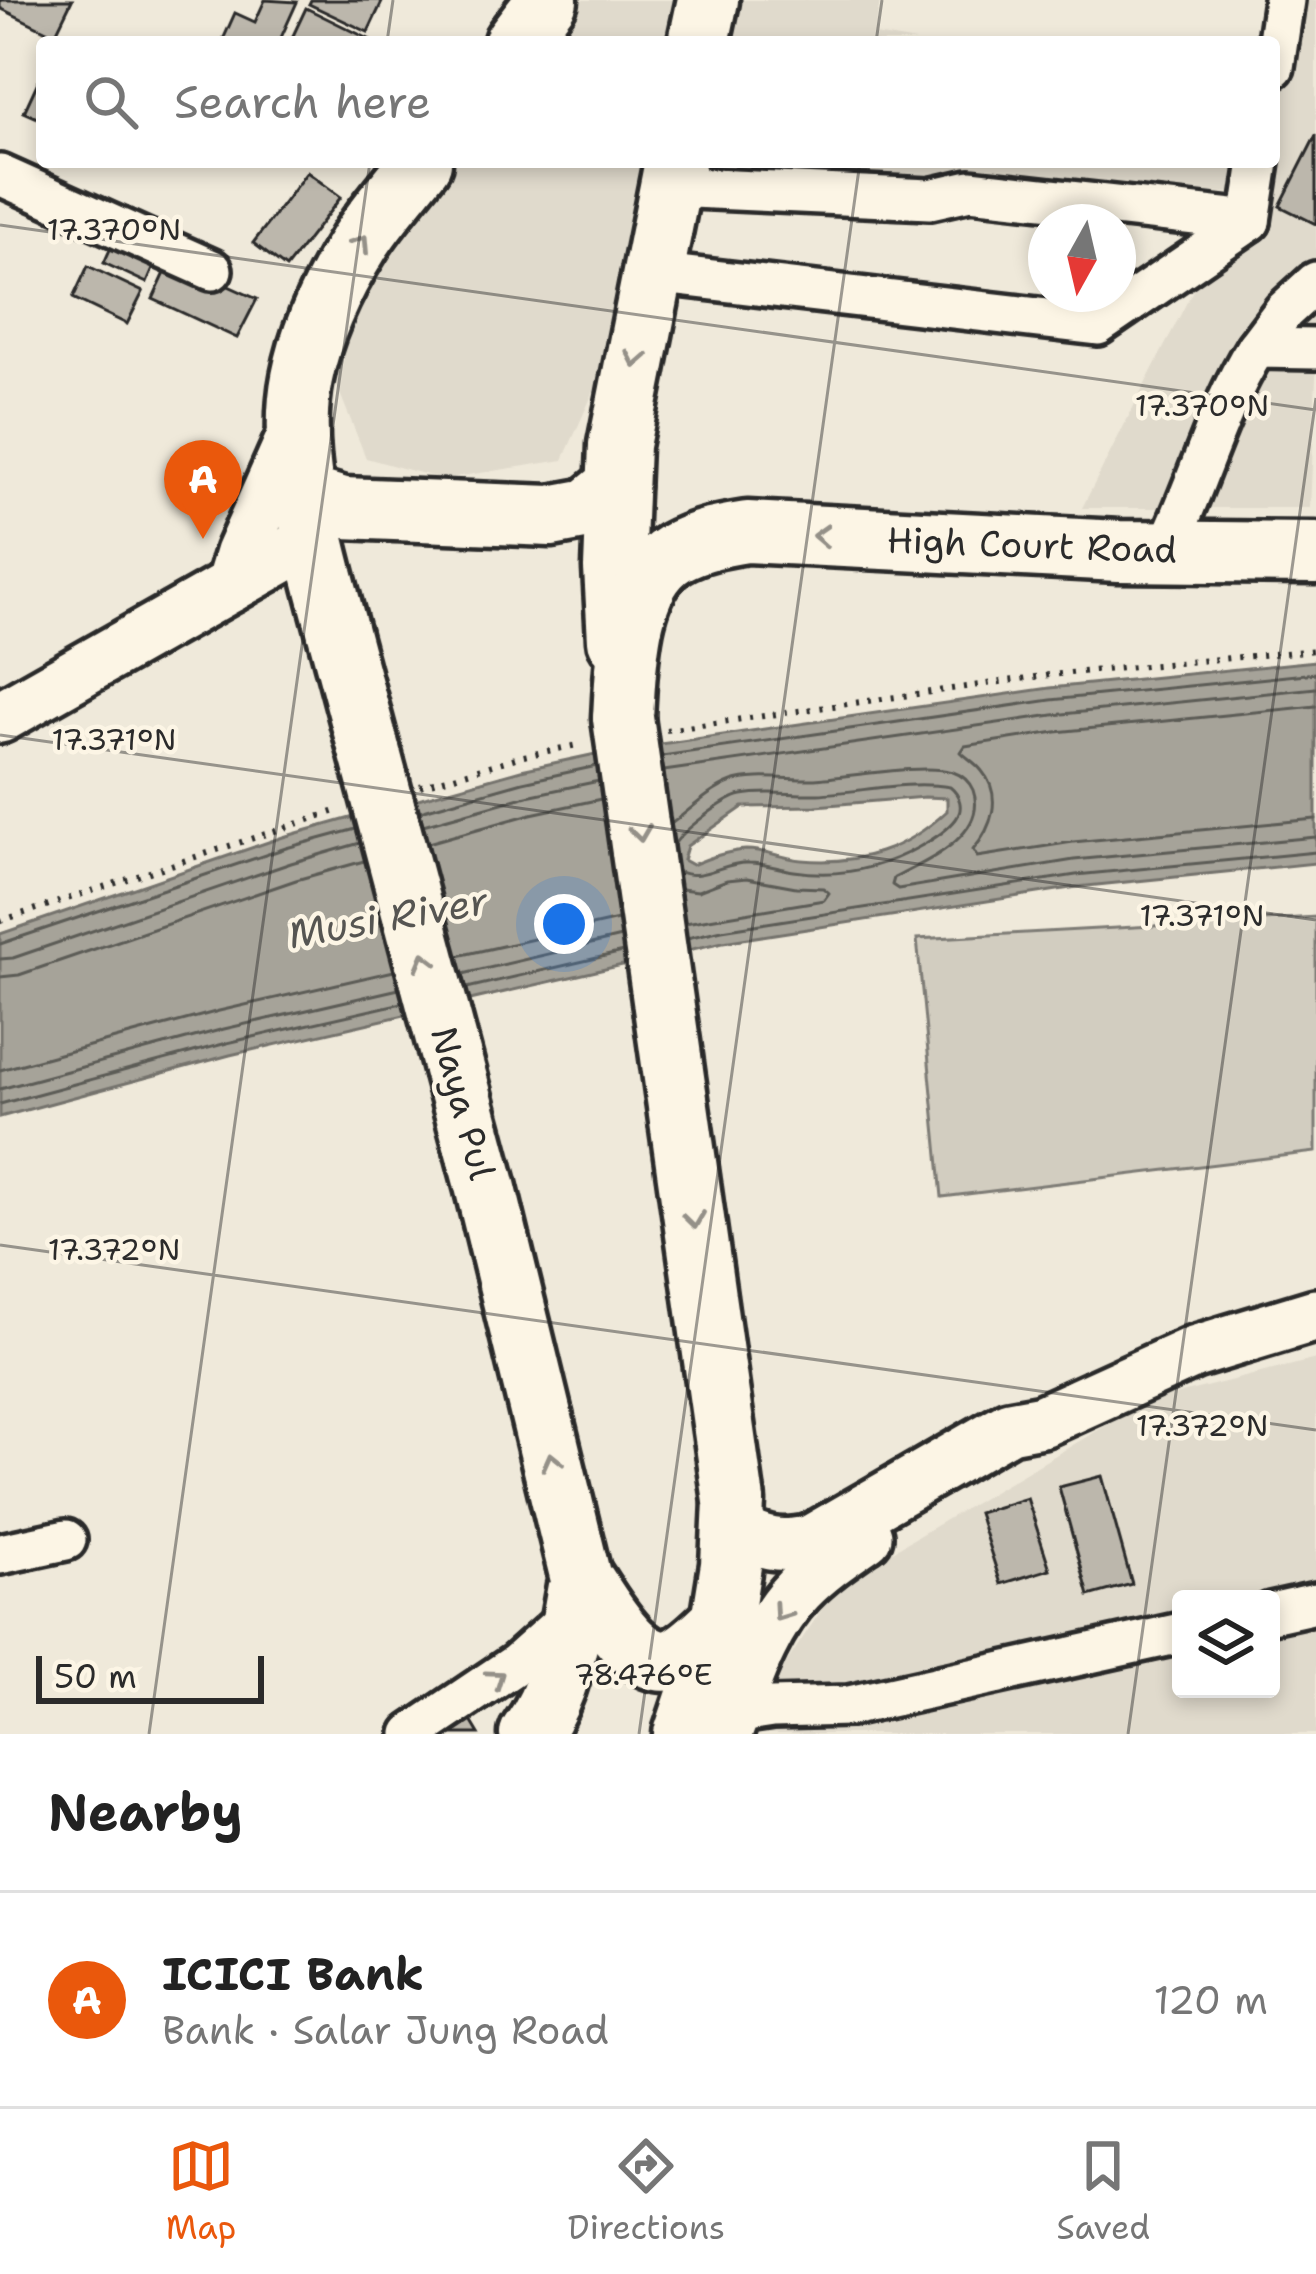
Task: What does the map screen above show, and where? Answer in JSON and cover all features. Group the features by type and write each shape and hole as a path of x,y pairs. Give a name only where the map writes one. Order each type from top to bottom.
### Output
{"highway":[{"path":"700,36 708,0"},
{"name":"Naya Pul","path":"417,168 361,240 334,288 301,380 298,424 321,564 485,1186 576,1594"},
{"path":"673,174 619,445 614,568 623,718 733,1515 715,1727"},
{"path":"321,564 343,508 551,516 589,509 617,486"},
{"name":"High Court Road","path":"623,718 633,616 656,570 671,555 712,538 747,532 1165,552 1316,553"},
{"path":"321,564 377,543 571,538 591,545 614,568"},
{"path":"576,1594 635,1650 651,1659 678,1657 722,1621"},
{"path":"530,1734 564,1665 576,1594"}],"main road":[{"path":"231,586 298,424"},
{"path":"0,717 231,586 321,564"},
{"path":"733,1515 765,1544 811,1541 1009,1427 1042,1421 1194,1352 1316,1316"},
{"path":"715,1727 776,1617 820,1569 880,1526 1018,1444 1042,1421"}],"street":[{"path":"1279,36 1284,0"},
{"path":"653,273 1098,325 1250,221 1258,168"},
{"path":"673,174 930,199 970,190 1250,221"},
{"path":"0,176 212,270"},
{"path":"1165,552 1230,394 1284,311 1316,282"},
{"path":"1256,348 1316,350"},
{"path":"0,1554 66,1540"},
{"path":"412,1734 516,1664 576,1594"},
{"path":"1280,1611 1316,1603"},
{"path":"715,1727 772,1708 849,1706 1172,1635"}],"shaded area":[{"path":"579,0 673,0 666,36 551,36"},
{"path":"737,0 880,0 875,35 881,36 729,36"},
{"path":"1268,0 1316,0 1316,377 1310,508 1082,508 1242,194 926,176 889,190 718,175 710,168 1280,168 1280,36 1273,36"},
{"path":"446,168 639,168 596,386 563,460 442,479 366,458 333,376 363,274"},
{"path":"1316,917 1316,1152 942,1197 917,939"},
{"path":"1316,1359 1316,1734 739,1734 840,1582 1146,1402"}],"water":[{"name":"Musi River","path":"1316,661 1316,863 1077,887 723,942 230,1055 0,1117 0,934 283,837 521,770 605,752 1050,688","holes":["947,798 947,811 931,825 898,845 862,857 802,860 746,850 692,865 683,860 687,846 743,807"]}],"building":[{"path":"0,0 72,0 55,35 0,8"},
{"path":"265,0 297,2 282,36 225,36 235,13 255,22"},
{"path":"311,0 383,0 368,32 309,4"},
{"path":"306,8 363,36 293,36"},
{"path":"36,86 36,117 24,112"},
{"path":"1316,135 1316,224 1280,206"},
{"path":"307,172 341,197 286,268 253,243"},
{"path":"113,243 156,262 147,283 104,263"},
{"path":"171,260 257,299 237,338 153,299"},
{"path":"88,266 143,292 127,324 73,298"},
{"path":"1102,1476 1132,1584 1089,1596 1059,1487"},
{"path":"1027,1498 1050,1569 1001,1584 978,1513"},
{"path":"470,1719 479,1734 445,1734"}],"place":[{"name":"ICICI Bank","path":"203,539"}]}
